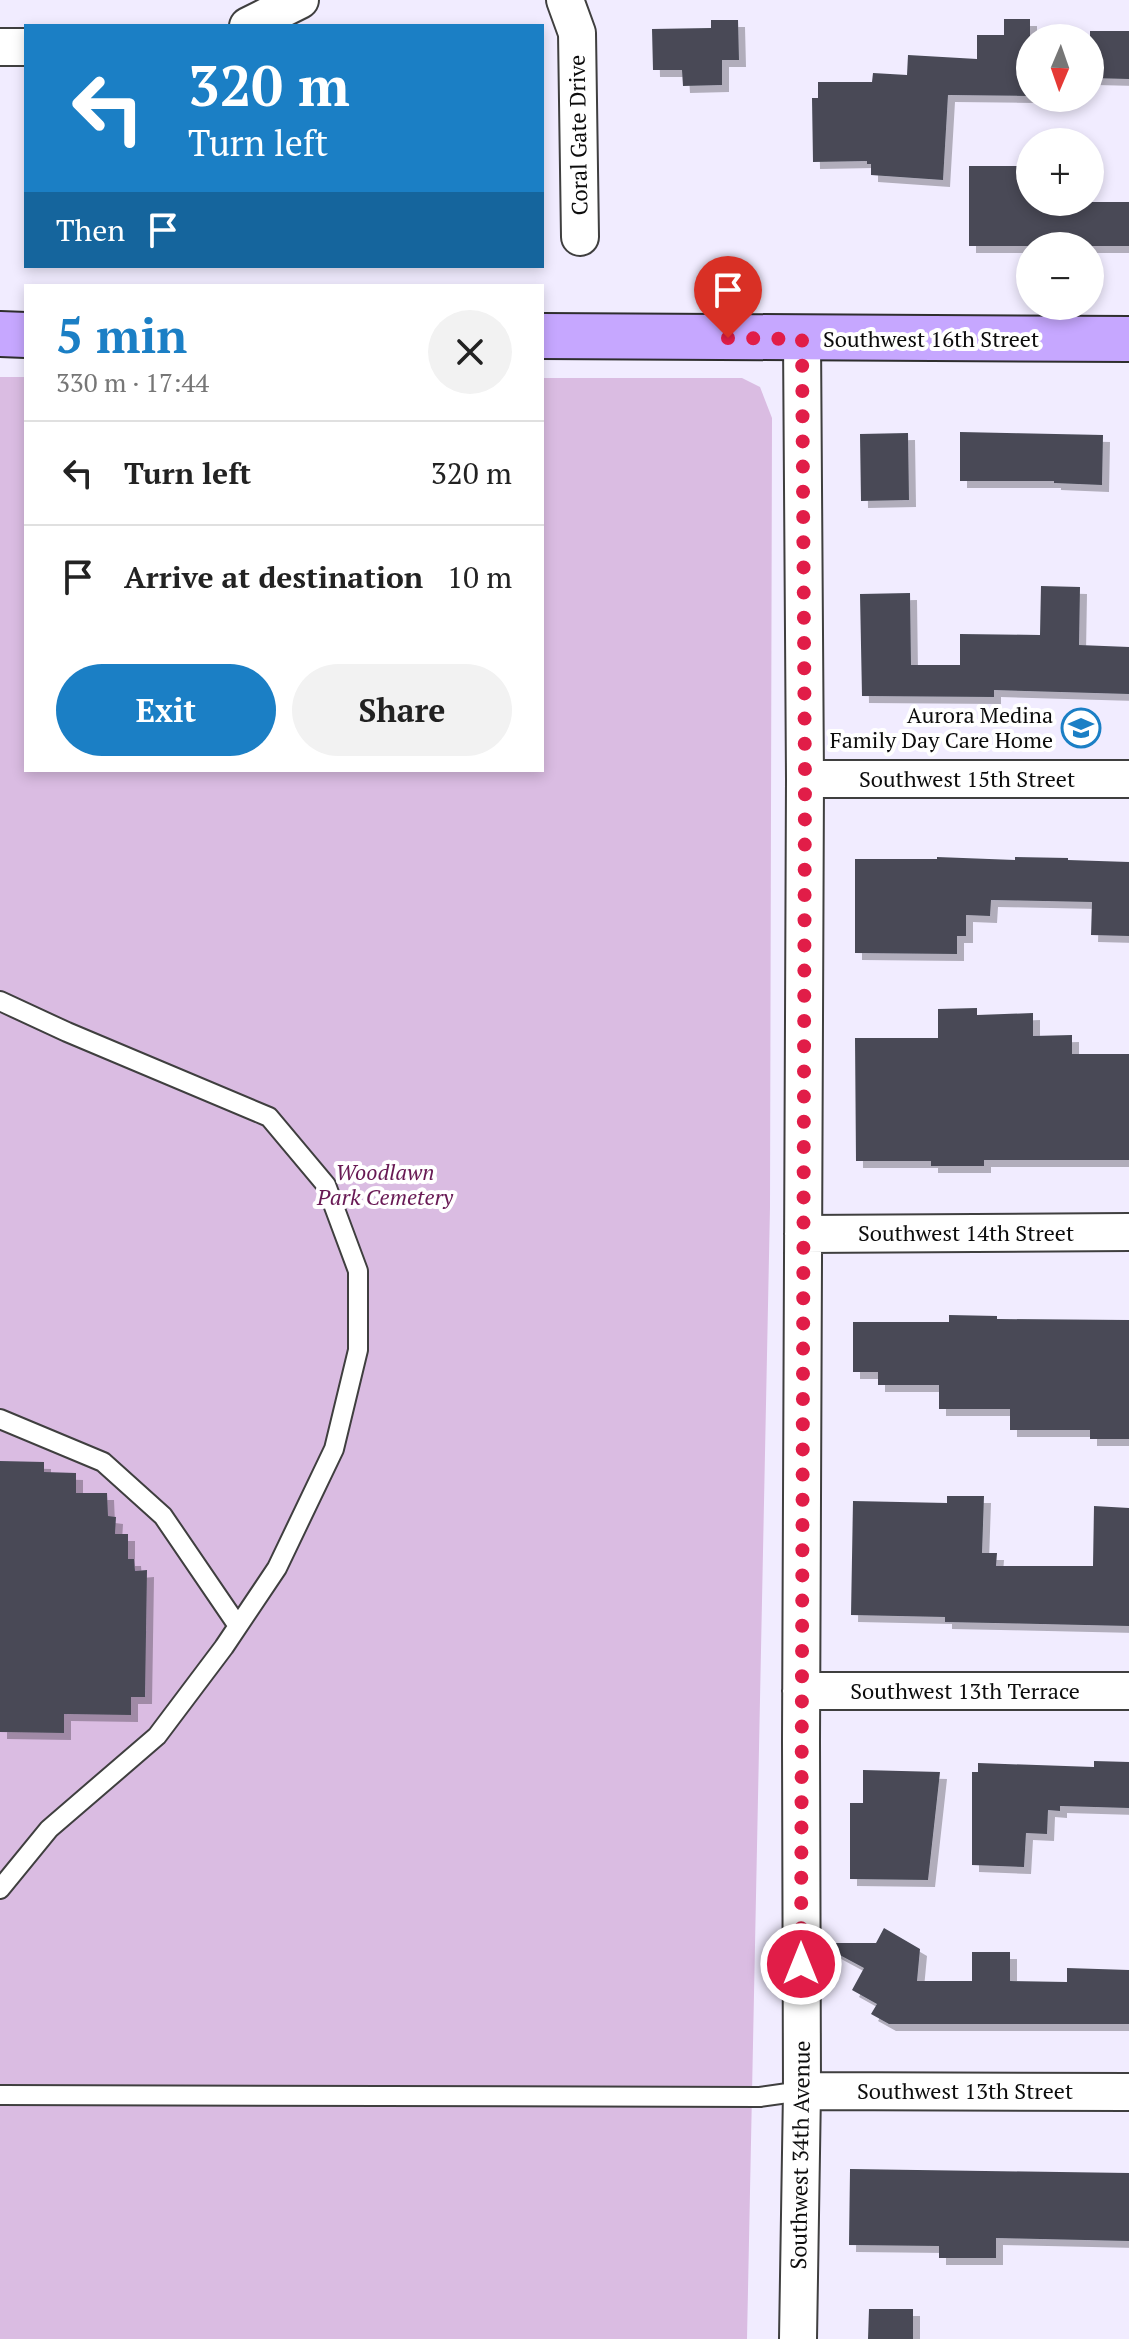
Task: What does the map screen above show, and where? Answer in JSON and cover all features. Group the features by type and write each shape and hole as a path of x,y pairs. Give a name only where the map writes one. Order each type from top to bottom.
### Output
{"street":[{"path":"252,24 300,0"},
{"name":"Coral Gate Drive","path":"580,237 571,16 585,19 591,0"},
{"path":"0,47 24,47"},
{"path":"0,334 24,335"},
{"name":"Southwest 16th Street","path":"544,336 1129,339"},
{"name":"Southwest 34th Avenue","path":"798,2339 802,2091 805,779 802,339"},
{"name":"Southwest 15th Street","path":"805,779 1129,779"},
{"name":"Southwest 14th Street","path":"803,1234 1129,1232"},
{"name":"Southwest 13th Terrace","path":"801,1691 1129,1691"},
{"name":"Southwest 13th Street","path":"802,2091 1129,2092"}],"lane":[{"path":"0,1001 269,1117 326,1185 358,1271 358,1350 334,1449 277,1568 157,1736 49,1829 0,1889"},
{"path":"0,1419 103,1462 163,1516 238,1626"},
{"path":"0,2095 760,2097 802,2091"}],"green space":[{"name":"Woodlawn Park Cemetery","path":"0,377 24,377 24,772 544,772 544,378 742,378 760,387 772,418 770,1207 747,2339 0,2339"}],"building":[{"path":"1004,19 1030,19 1030,24 1016,24 1016,96 948,95 943,180 871,175 871,164 867,161 813,162 812,98 818,98 818,82 872,82 873,73 907,75 908,55 977,59 977,35 1004,35"},
{"path":"711,20 738,20 739,60 722,60 722,85 683,86 682,70 653,70 652,29 711,28"},
{"path":"1104,31 1129,31 1129,79 1104,78"},
{"path":"969,166 1016,166 1016,216 1104,216 1104,202 1129,202 1129,246 1104,246 1104,232 1016,232 1016,246 969,246"},
{"path":"960,432 1103,435 1102,485 1054,481 960,481"},
{"path":"908,433 909,500 861,501 860,434"},
{"path":"1041,586 1080,587 1079,645 1129,647 1129,694 994,690 994,697 862,696 860,594 910,593 911,665 960,665 960,634 1040,635"},
{"path":"937,857 1015,860 1015,857 1068,858 1129,862 1129,936 1091,935 1092,902 991,900 990,916 966,915 966,936 957,936 957,954 855,953 855,859"},
{"path":"977,1008 977,1015 1033,1013 1033,1036 1072,1035 1072,1054 1129,1054 1129,1160 984,1160 984,1166 931,1166 931,1161 856,1161 855,1038 938,1038 938,1009"},
{"path":"949,1315 997,1316 997,1319 1129,1320 1129,1439 1090,1439 1090,1430 1010,1430 1010,1409 939,1409 939,1385 878,1385 878,1372 853,1372 853,1322 949,1322"},
{"path":"0,1461 44,1462 44,1472 76,1473 76,1493 107,1493 108,1516 116,1517 115,1534 128,1534 128,1559 134,1559 135,1571 147,1570 145,1697 131,1697 131,1715 64,1714 64,1733 0,1732"},
{"path":"947,1496 984,1496 982,1553 997,1553 996,1566 1093,1566 1094,1506 1129,1508 1129,1626 945,1622 945,1617 851,1615 853,1501 947,1503"},
{"path":"1094,1761 1129,1762 1129,1808 1060,1806 1060,1811 1048,1810 1047,1834 1026,1833 1024,1867 972,1865 972,1772 978,1772 978,1763 1094,1767"},
{"path":"863,1770 940,1772 928,1880 850,1879 850,1803 863,1803"},
{"path":"884,1928 920,1949 917,1981 972,1981 972,1952 1010,1952 1010,1981 1067,1982 1067,1968 1129,1970 1129,2024 889,2024 871,2014 877,2004 852,1990 864,1968 823,1946 823,1943 876,1943"},
{"path":"850,2169 1129,2173 1129,2241 996,2238 996,2258 939,2258 939,2246 849,2245"},
{"path":"869,2309 913,2309 913,2339 868,2339"}],"place":[{"name":"Aurora Medina Family Day Care Home","path":"1081,728"}],"route":[{"path":"728,338 802,339 805,779 801,1964"}]}
